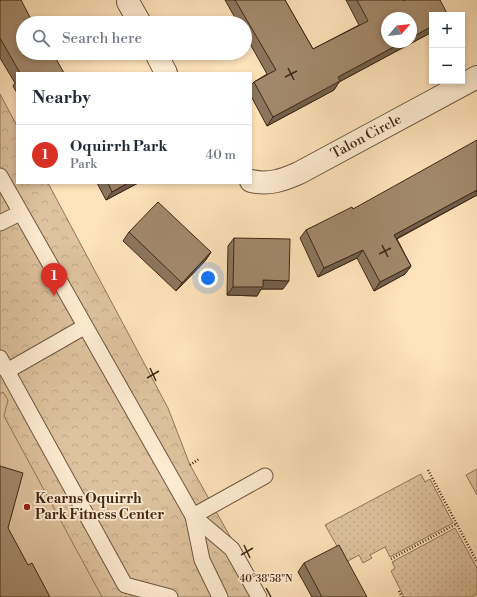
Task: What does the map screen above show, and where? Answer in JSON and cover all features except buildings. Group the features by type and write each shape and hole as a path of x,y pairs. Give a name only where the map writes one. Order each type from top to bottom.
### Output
{"street":[{"path":"128,2 136,16"},
{"path":"160,60 166,72"},
{"name":"Talon Circle","path":"252,181 260,183 281,181 299,173 477,77"}],"lane":[{"path":"0,176 84,327 193,516 202,560 220,597"},
{"path":"0,223 20,213"},
{"path":"84,327 3,364 125,585 170,597"},
{"path":"193,516 265,476"},
{"path":"193,516 232,548 259,597"}],"path":[{"path":"190,465 199,459"},
{"path":"428,470 477,562"},
{"path":"391,559 456,524"},
{"path":"399,591 402,597"}],"green space":[{"path":"0,94 16,124 16,184 49,184 168,408 190,465 264,597 0,597"},
{"name":"Kearns Oquirrh Park Fitness Center","path":"3,392 8,400 4,416 102,597 0,597 0,394"},
{"path":"477,469 477,495 466,475"},
{"path":"421,474 425,482 430,479 453,523 390,557 385,547 370,555 372,558 363,563 359,555 346,562 325,525"},
{"path":"455,528 477,568 477,594 471,597 404,597 391,571 395,568 392,562"}],"place":[{"name":"Oquirrh Park","path":"54,296"},
{"name":"Kearns Oquirrh Park Fitness Center","path":"27,507"}]}
